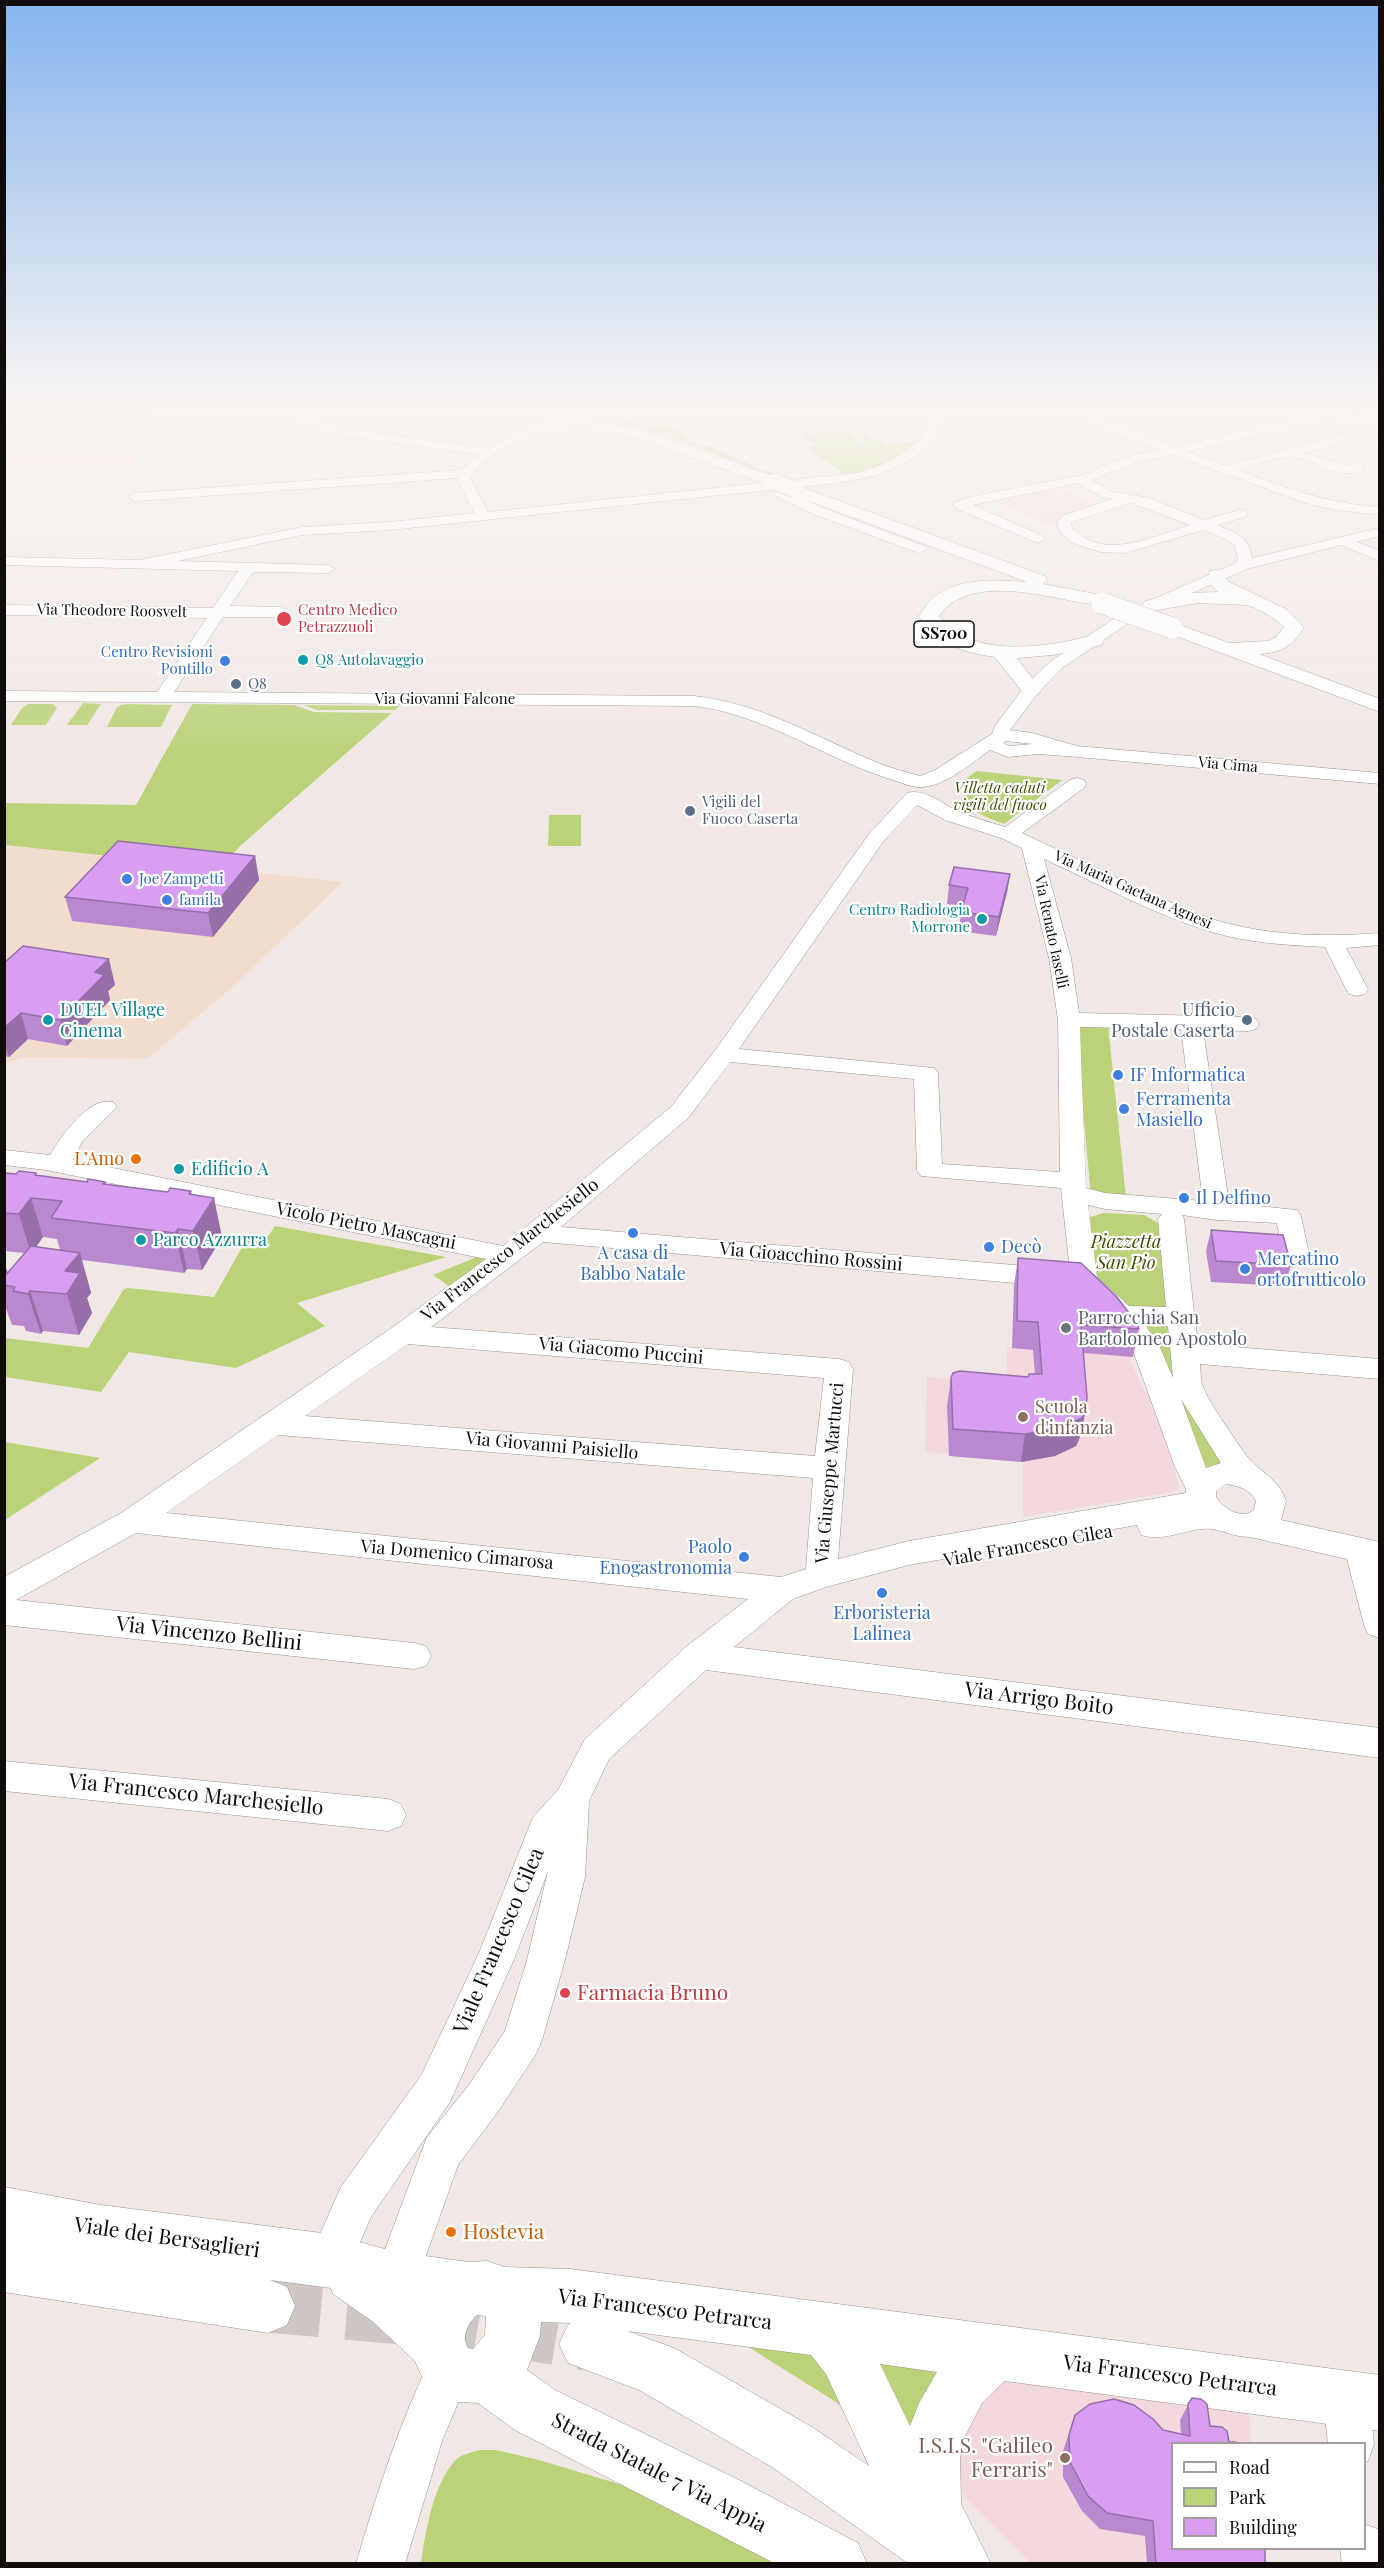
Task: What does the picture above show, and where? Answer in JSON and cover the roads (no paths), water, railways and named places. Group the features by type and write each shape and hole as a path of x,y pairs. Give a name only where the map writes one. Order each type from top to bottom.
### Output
{"main road":[{"name":"SS700","path":"879,523 947,555 955,573 944,597 932,607 929,616 934,625 946,636 1036,664 1056,665"},
{"name":"SS700","path":"917,541 1095,600 1380,706"},
{"path":"1216,575 1216,580 1225,594"},
{"path":"1192,585 1204,594 1225,594 1281,613 1294,627 1289,638 1281,645"},
{"name":"SS700","path":"944,597 982,588 1008,586 1044,588 1095,600"},
{"path":"1152,605 1173,599 1225,594"},
{"name":"SS700","path":"1004,653 1059,650 1094,641"},
{"name":"SS700","path":"1215,644 1257,648 1281,645 1280,651 1287,665 1300,676"},
{"path":"1004,653 1031,690"},
{"name":"Viale dei Bersaglieri","path":"4,2213 101,2231 330,2261 396,2279"},
{"name":"Strada Statale 7 Via Appia","path":"330,2261 391,2302 457,2363 535,2410 720,2502 837,2564"},
{"path":"4,2265 268,2306"},
{"name":"Via Francesco Petrarca","path":"396,2279 486,2292 570,2296 994,2354 1356,2417"},
{"path":"486,2292 512,2308 514,2332 503,2360 457,2363 441,2320 452,2301 486,2292"},
{"path":"826,2330 846,2354 897,2462 932,2506 958,2561"},
{"path":"587,2344 654,2368 792,2447 958,2561"},
{"path":"932,2506 932,2446 939,2423 962,2383 994,2354"}],"street":[{"path":"141,564 302,531 419,523"},
{"path":"1000,523 1038,539"},
{"path":"1064,523 1065,529 1074,537 1092,546 1113,550 1179,535 1207,523"},
{"path":"1200,523 1242,544 1245,558 1242,566"},
{"name":"Via Francesco Marchesiello","path":"4,1592 132,1521 403,1334 538,1233 680,1112 724,1054 876,838 916,790 998,738 1001,730 1031,690 1056,665 1118,623 1216,575 1341,540 1380,532"},
{"path":"1341,540 1380,557"},
{"path":"4,561 328,569"},
{"path":"162,697 248,568"},
{"path":"76,611 88,595"},
{"name":"Via Theodore Roosvelt","path":"4,610 282,612"},
{"path":"4,679 116,689 135,697"},
{"path":"4,711 7,696"},
{"name":"Via Giovanni Falcone","path":"7,696 627,700 722,704 768,719 916,790"},
{"path":"1010,719 1030,741"},
{"path":"1012,752 997,747 998,738 1030,741"},
{"path":"916,790 937,797 956,777 974,764 996,755 1012,752 1030,741"},
{"name":"Via Cima","path":"1030,741 1076,751 1380,779"},
{"path":"1008,834 1077,784"},
{"name":"Via Maria Gaetana Agnesi","path":"916,790 958,817 1008,834 1174,912 1219,928 1253,935 1332,941 1380,939"},
{"name":"Via Maria Gaetana Agnesi","path":"942,792 945,802 958,817"},
{"name":"Via Maria Gaetana Agnesi","path":"890,823 915,818 958,817"},
{"name":"Via Renato Iaselli","path":"1031,845 1060,958 1069,1020 1076,1197 1084,1280"},
{"path":"1332,941 1357,989"},
{"path":"1069,1020 1248,1024"},
{"path":"1191,1023 1217,1212"},
{"path":"724,1054 926,1073 930,1171 1076,1197 1090,1210 1177,1214 1217,1212 1288,1216 1295,1249"},
{"path":"58,1164 72,1138 105,1107"},
{"name":"Vicolo Pietro Mascagni","path":"4,1157 58,1164 255,1212 484,1250 506,1257"},
{"path":"1177,1214 1188,1387 1238,1466 1249,1478 1268,1492 1272,1501 1311,1537"},
{"name":"Via Gioacchino Rossini","path":"538,1233 1084,1280"},
{"path":"1084,1280 1122,1315 1145,1345 1190,1467 1206,1502 1238,1526 1311,1537 1370,1552 1380,1625"},
{"path":"1122,1315 1182,1317"},
{"name":"Via Giacomo Puccini","path":"403,1334 839,1369"},
{"path":"1185,1353 1380,1369"},
{"name":"Via Giuseppe Martucci","path":"830,1574 829,1468 839,1369"},
{"name":"Via Giovanni Paisiello","path":"275,1424 829,1468"},
{"path":"1206,1502 1206,1481 1224,1473 1249,1478"},
{"path":"1250,1526 1268,1517 1272,1510 1272,1501"},
{"name":"Viale Francesco Cilea","path":"330,2261 356,2202 436,2088 496,1957 546,1828 571,1801 597,1749 699,1656 782,1590 830,1574 920,1565 1110,1531 1193,1522 1206,1502"},
{"name":"Via Domenico Cimarosa","path":"132,1521 475,1559 573,1566 782,1590"},
{"name":"Via Vincenzo Bellini","path":"4,1612 414,1656"},
{"name":"Via Arrigo Boito","path":"699,1656 1380,1743"},
{"name":"Via Francesco Marchesiello","path":"4,1776 388,1815"},
{"name":"Viale Francesco Cilea","path":"396,2279 442,2152 483,2099 522,2040 543,1970 566,1877 571,1801"},
{"path":"436,2088 483,2099"},
{"path":"380,2564 408,2466 428,2413 457,2363"}],"tunnel":[{"path":"268,2306 469,2324 587,2344"}],"place":[{"name":"Centro Medico Petrazzuoli","path":"284,619"},
{"name":"Q8 Autolavaggio","path":"303,660"},
{"name":"Centro Revisioni Pontillo","path":"225,661"},
{"name":"Q8","path":"236,684"},
{"name":"Vigili del Fuoco Caserta","path":"690,811"},
{"name":"Joe Zampetti","path":"127,879"},
{"name":"famila","path":"167,900"},
{"name":"Centro Radiologia Morrone","path":"982,919"},
{"name":"DUEL Village Cinema","path":"48,1020"},
{"name":"Ufficio Postale Caserta","path":"1247,1020"},
{"name":"IF Informatica","path":"1118,1075"},
{"name":"Ferramenta Masiello","path":"1124,1109"},
{"name":"L’Amo","path":"136,1159"},
{"name":"Edificio A","path":"179,1169"},
{"name":"Il Delfino","path":"1184,1198"},
{"name":"A casa di Babbo Natale","path":"633,1233"},
{"name":"Parco Azzurra","path":"141,1240"},
{"name":"Decò","path":"989,1247"},
{"name":"Mercatino ortofrutticolo","path":"1245,1269"},
{"name":"Parrocchia San Bartolomeo Apostolo","path":"1066,1328"},
{"name":"Scuola d'infanzia","path":"1023,1417"},
{"name":"Paolo Enogastronomia","path":"744,1557"},
{"name":"Erboristeria Lalinea","path":"882,1593"},
{"name":"Farmacia Bruno","path":"565,1993"},
{"name":"Hostevia","path":"451,2232"},
{"name":"I.S.I.S. \"Galileo Ferraris\"","path":"1065,2458"}],"park label":[{"name":"Villetta caduti vigili del fuoco","path":"1000,796"},
{"name":"Piazzetta San Pio","path":"1126,1252"}]}
